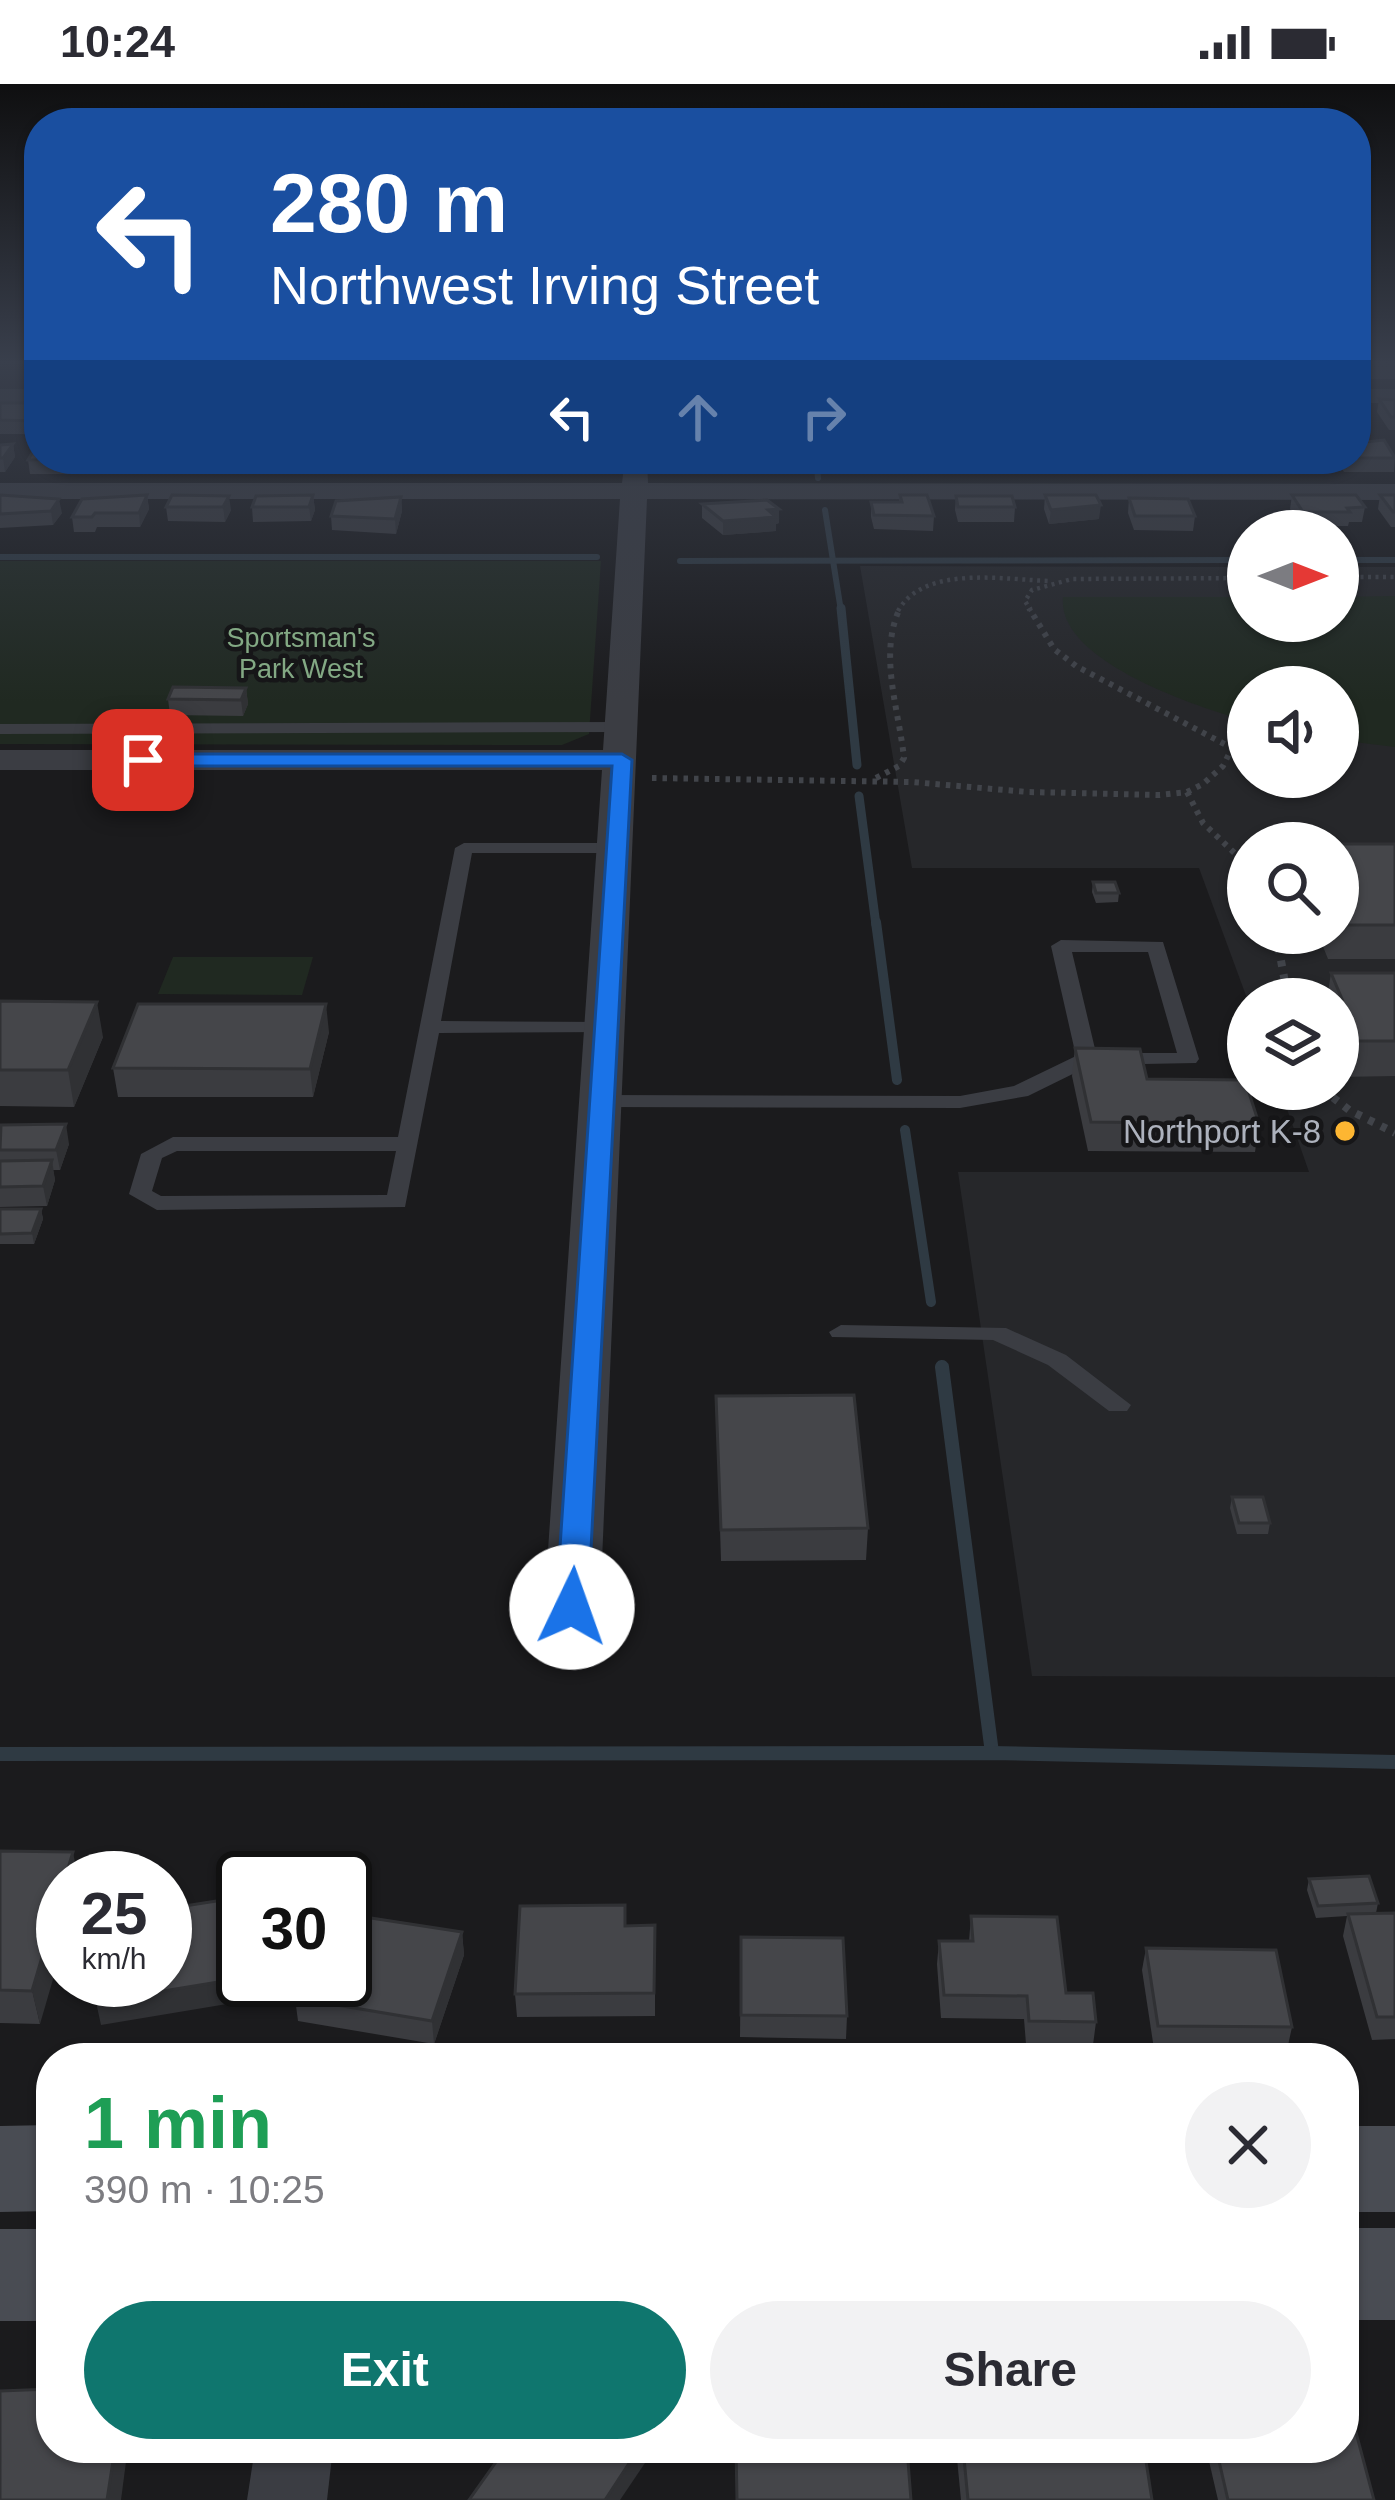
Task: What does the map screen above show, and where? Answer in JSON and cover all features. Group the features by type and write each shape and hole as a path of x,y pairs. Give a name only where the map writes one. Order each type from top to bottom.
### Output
{"main road":[{"path":"0,2169 36,2168"},
{"path":"1359,2169 1395,2169"},
{"path":"1359,2274 1395,2274"},
{"path":"0,2275 36,2275"}],"street":[{"path":"0,491 566,477"},
{"path":"572,1607 635,477"},
{"path":"676,477 1012,491 1395,492"},
{"path":"1008,477 1012,491"},
{"path":"0,760 622,755"},
{"path":"287,2500 292,2463"}],"lane":[{"path":"0,729 622,755"},
{"path":"407,1144 173,1144 152,1154 140,1194 158,1203 397,1202 464,848 617,848"},
{"path":"602,1101 960,1102 1021,1091 1087,1059 1189,1058 1156,946 1061,946 1087,1059"},
{"path":"430,1028 607,1028"},
{"path":"842,1332 997,1333 1057,1360 1118,1405"}],"path":[{"path":"869,781 899,766 904,758 889,653 894,611 904,596 935,583 1227,578"},
{"path":"1359,578 1395,578"},
{"path":"622,755 1028,792 1187,792 1223,766 1232,748 1094,676 1054,649 1025,602 1032,590 1064,581"},
{"path":"1187,792 1203,824 1227,846"},
{"path":"1349,1110 1395,1133"}],"shaded area":[{"name":"Northport K-8","path":"860,566 1227,567 1227,642 1359,642 1359,567 1395,567 1395,1677 1032,1676 958,1172 1309,1172 1287,1110 1359,1110 1359,978 1240,978 1231,954 1359,954 1359,822 1227,822 1227,944 1199,868 912,868"}],"green space":[{"name":"Sportsman's Park West","path":"0,561 601,561 589,734 562,745 0,744"},
{"path":"1395,596 1395,747 1359,743 1359,666 1227,666 1227,714 1166,693 1106,661 1082,642 1067,620 1063,597 1227,597 1227,642 1359,642 1359,597"},
{"path":"173,957 313,957 302,995 158,994"}],"building":[{"path":"0,495 59,499 51,511 0,514"},
{"path":"147,495 139,513 72,517 82,499"},
{"path":"172,495 229,496 223,507 166,507"},
{"path":"313,495 309,507 252,507 256,496"},
{"path":"900,495 927,495 934,516 874,515 871,502 902,502"},
{"path":"1045,495 1096,495 1101,505 1051,510"},
{"path":"1292,495 1356,495 1365,507 1348,510 1302,510"},
{"path":"1380,495 1395,495 1395,512 1393,512"},
{"path":"956,496 1012,496 1015,507 958,507"},
{"path":"401,497 395,519 331,516 336,501"},
{"path":"1129,498 1188,499 1195,516 1135,516"},
{"path":"767,500 779,509 768,510 776,517 723,521 702,504"},
{"path":"173,687 246,688 241,700 168,699"},
{"path":"1359,844 1395,844 1395,925 1359,925"},
{"path":"1093,882 1115,882 1119,893 1096,893"},
{"path":"1331,973 1395,973 1395,1041 1359,1041 1359,978 1333,978"},
{"path":"0,1001 97,1002 68,1070 0,1070"},
{"path":"138,1004 326,1004 310,1069 113,1068"},
{"path":"1075,1048 1140,1049 1147,1079 1227,1080 1227,1110 1255,1110 1259,1124 1091,1122"},
{"path":"66,1124 56,1150 0,1150 1,1125"},
{"path":"52,1160 43,1186 0,1187 0,1161"},
{"path":"0,1209 41,1209 32,1233 0,1234"},
{"path":"854,1395 868,1528 721,1530 716,1396"},
{"path":"1232,1497 1263,1497 1270,1523 1239,1523"},
{"path":"0,1851 36,1851 36,1977 32,1991 0,1990"},
{"path":"1369,1876 1378,1903 1318,1906 1309,1879"},
{"path":"216,1901 216,1982 192,1986 192,1905"},
{"path":"625,1905 625,1926 655,1925 654,1993 515,1994 520,1906"},
{"path":"1395,1913 1395,2017 1377,2017 1348,1914"},
{"path":"971,1916 1057,1917 1066,1993 1093,1993 1096,2022 1029,2021 1027,1996 944,1995 939,1941 973,1941"},
{"path":"372,1918 462,1932 432,2021 349,2007 372,2007"},
{"path":"741,1937 843,1938 847,2016 741,2015"},
{"path":"1146,1948 1276,1950 1292,2027 1158,2026"},
{"path":"36,2390 36,2463 113,2463 107,2500 0,2500 0,2391"},
{"path":"1359,2444 1374,2500 1228,2500 1219,2463 1359,2463"},
{"path":"495,2463 629,2463 605,2500 469,2500"},
{"path":"736,2463 908,2463 911,2500 737,2500"},
{"path":"964,2463 1146,2463 1152,2500 968,2500"}],"waterway":[{"path":"825,510 833,561"},
{"path":"0,557 597,557"},
{"path":"833,561 1227,560"},
{"path":"1359,560 1395,560"},
{"path":"680,561 833,561"},
{"path":"833,561 841,611"},
{"path":"841,608 857,765"},
{"path":"859,796 876,925"},
{"path":"876,922 897,1080"},
{"path":"905,1130 931,1302"},
{"path":"942,1367 992,1753"},
{"path":"0,1754 992,1753"},
{"path":"992,1753 1395,1762"}],"place":[{"name":"Northport K-8","path":"1345,1131"}],"route":[{"path":"143,760 622,760 572,1607"}]}
